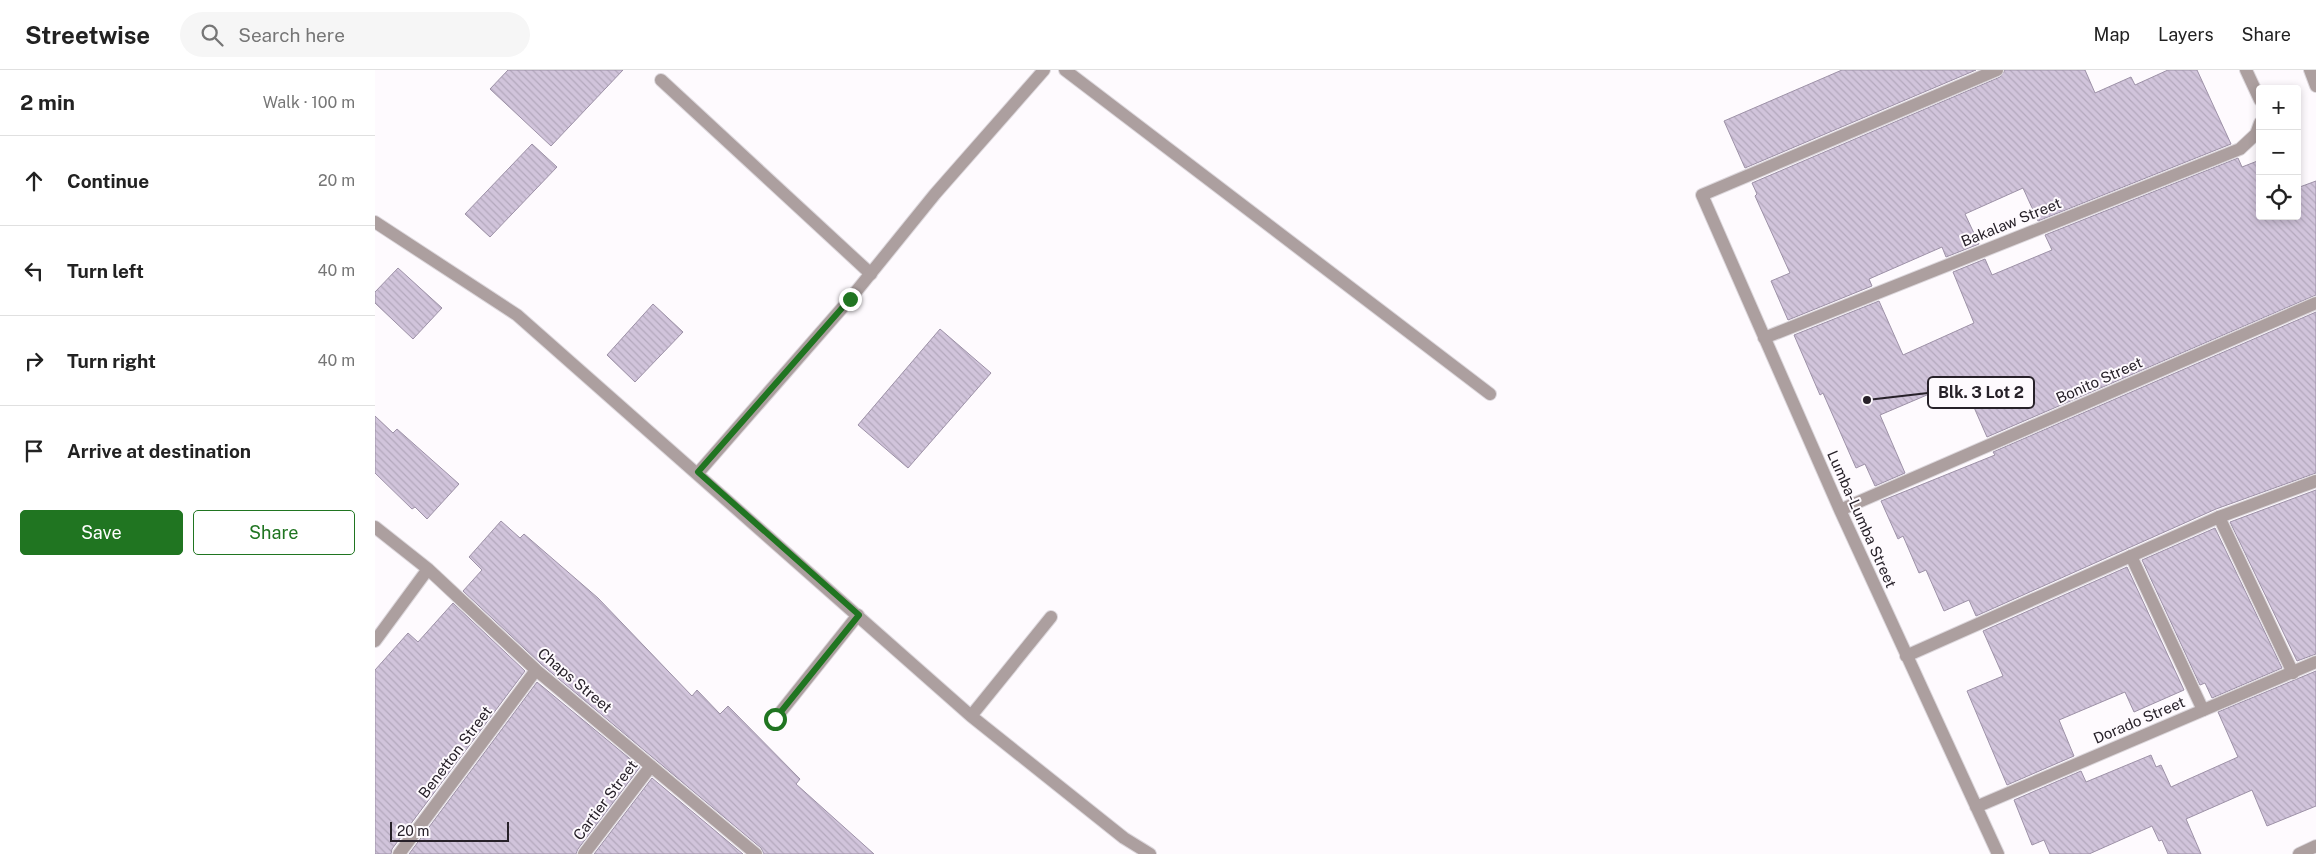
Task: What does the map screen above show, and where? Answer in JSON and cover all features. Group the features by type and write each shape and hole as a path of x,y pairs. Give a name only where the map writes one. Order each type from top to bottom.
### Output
{"street":[{"path":"698,472 871,274 935,194 1044,70"},
{"path":"1065,70 1490,394"},
{"name":"Lumba-Lumba Street","path":"1997,70 1701,195 1840,510 1997,854"},
{"path":"2245,70 2256,92"},
{"path":"2310,70 2316,86"},
{"path":"661,80 871,274"},
{"name":"Bakalaw Street","path":"1764,338 2240,149 2256,134 2257,130"},
{"path":"375,222 517,315 698,472 971,716 1124,838 1150,854"},
{"name":"Bonito Street","path":"1840,510 2316,302"},
{"path":"1906,656 2219,517 2314,486"},
{"path":"2219,517 2293,673"},
{"name":"Chaps Street","path":"375,527 428,569 536,670 755,854"},
{"path":"2131,556 2203,710"},
{"path":"375,641 428,569"},
{"path":"775,719 859,615"},
{"path":"971,716 1051,616"},
{"name":"Dorado Street","path":"1975,808 2316,662"},
{"name":"Benetton Street","path":"399,854 536,670"},
{"name":"Cartier Street","path":"584,854 651,766"},
{"path":"2299,854 2316,846"}],"building":[{"path":"508,70 623,70 551,146 490,89"},
{"path":"1842,70 1976,70 1745,168 1724,121"},
{"path":"2005,70 2085,70 2095,93 2131,77 2135,85 2168,70 2197,70 2231,144 2038,221 2023,188 1965,214 1979,244 1946,257 1942,247 1869,279 1872,286 1788,320 1771,281 1790,273 1755,196 1757,194 1752,183 2000,77"},
{"path":"532,144 557,167 490,237 465,214"},
{"path":"2238,158 2242,167 2256,162 2256,220 2301,220 2301,187 2316,181 2316,295 1987,437 1962,380 1880,415 1905,473 1875,486 1865,464 1856,468 1823,393 1820,395 1794,335 1879,301 1903,355 1974,323 1953,272 1985,259 1992,275 2052,250 2045,235"},
{"path":"398,268 442,308 413,339 375,303 375,292"},
{"path":"653,304 683,332 635,382 607,355"},
{"path":"2316,312 2316,473 2216,509 1976,616 1969,600 1944,611 1926,570 1919,573 1903,536 1898,539 1881,501 1995,455 1993,452"},
{"path":"940,329 991,373 908,468 858,425"},
{"path":"375,416 393,433 397,429 459,484 427,519 415,507 412,509 375,473"},
{"path":"2316,490 2316,654 2297,661 2230,522"},
{"path":"501,521 520,538 524,534 598,598 692,696 697,690 720,714 728,706 800,779 796,784 874,854 764,854 761,848 541,664 463,591 482,570 469,557"},
{"path":"2215,528 2282,668 2212,698 2205,683 2200,685 2142,560"},
{"path":"2127,567 2184,690 2134,712 2125,692 2059,720 2074,756 2007,785 1967,691 2003,676 1983,631"},
{"path":"453,603 525,671 392,849 391,854 375,854 375,670 408,633 418,642"},
{"path":"2316,671 2316,806 2267,826 2252,790 2186,819 2201,854 2168,854 2162,840 2159,841 2152,826 2089,854 2050,854 2044,840 2032,845 2014,800 2081,771 2086,782 2151,755 2156,767 2161,765 2171,787 2238,757 2218,712"},
{"path":"537,682 640,767 576,854 409,854"},
{"path":"652,778 743,854 594,854"}],"place":[{"name":"Blk. 3 Lot 2","path":"1867,400"}],"route":[{"path":"775,719 859,615 698,472 850,299"}]}
